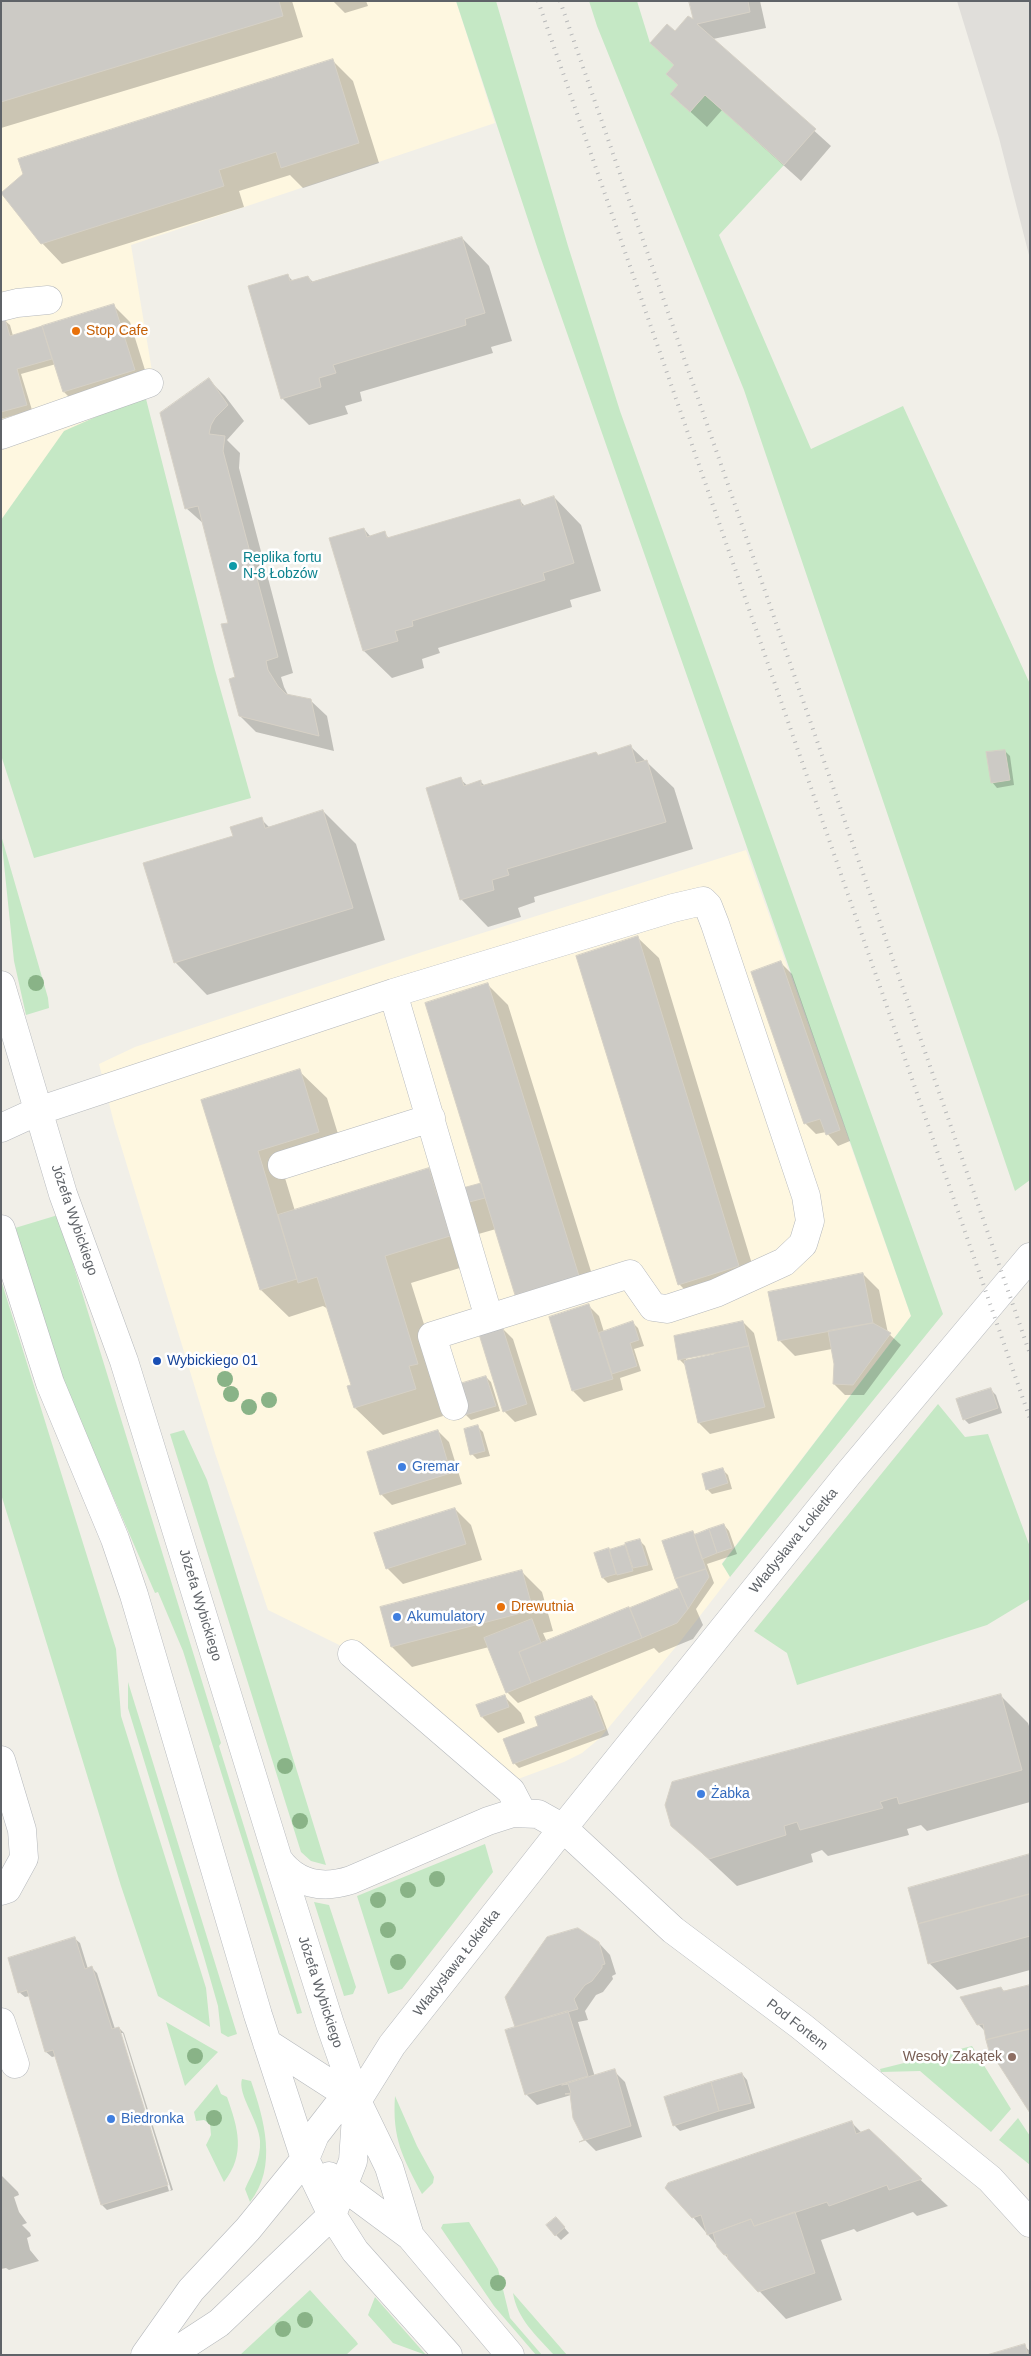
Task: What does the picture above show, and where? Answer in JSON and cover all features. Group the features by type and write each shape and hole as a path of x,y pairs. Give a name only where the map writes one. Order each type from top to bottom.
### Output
{"street":[{"path":"1,307 17,303 48,300"},
{"path":"1,435 149,383"},
{"path":"1,1128 38,1111 393,993 673,908 703,901 708,906 715,924 806,1196 810,1221 803,1244 784,1262 716,1293 667,1309 653,1306 630,1274 432,1336 454,1406"},
{"name":"Józefa Wybickiego","path":"1,985 74,1226 124,1361 278,1859 330,2024 357,2101 389,2168 410,2236 510,2355"},
{"path":"393,993 489,1318"},
{"path":"282,1165 431,1118"},
{"path":"1,1229 50,1383 115,1538 134,1595 267,2043 305,2159 332,2215 356,2251 448,2355"},
{"name":"Władysława Łokietka","path":"170,2355 219,2324 332,2215 353,2161 357,2101 392,2046 563,1828 848,1474 1030,1257"},
{"path":"352,1654 511,1791 522,1812"},
{"path":"1,1760 22,1830 24,1858 7,1889 1,1891"},
{"path":"278,1859 289,1872 308,1882 319,1886 339,1884 488,1821 522,1812 530,1812 546,1817 563,1828"},
{"name":"Pod Fortem","path":"563,1828 686,1940 801,2026 990,2179 1030,2223"},
{"path":"1,2022 15,2064"},
{"path":"267,2043 357,2101"},
{"path":"145,2355 191,2290 248,2229 305,2159 316,2135 336,2108 357,2101"},
{"path":"305,2159 410,2236"}],"shaded area":[{"path":"1,1 456,1 495,123 131,245 155,389 16,499 1,520"},
{"path":"957,1 1030,1 1030,259 999,138"},
{"path":"746,850 911,1316 722,1563 730,1577 679,1643 600,1738 582,1753 564,1762 510,1782 388,1669 268,1610 215,1453 114,1123 99,1064 135,1047 422,952"}],"green space":[{"path":"456,1 496,1 568,246 620,411 943,1314 730,1577 722,1564 911,1316 539,253"},
{"path":"589,1 637,1 650,43 674,65 666,74 678,85 670,94 690,112 705,95 784,165 719,235 811,449 903,406 1030,684 1030,1180 1015,1191 744,390 597,26"},
{"path":"145,395 215,670 251,798 34,858 1,755 1,520 64,431"},
{"path":"1,835 48,998 49,1008 26,1015 14,961"},
{"path":"58,1215 302,2013 297,2014 183,1651 158,1592 155,1593 63,1381 15,1228"},
{"path":"1,1280 116,1649 121,1716 206,1988 210,2027 158,1996 121,1886 1,1494"},
{"path":"938,1404 965,1437 988,1434 1030,1547 1030,1599 987,1625 797,1685 787,1653 754,1631"},
{"path":"184,1430 207,1480 326,1865 311,1861 301,1852 170,1434"},
{"path":"128,1682 237,2034 228,2037 221,2033 218,2006 204,1957 128,1708"},
{"path":"485,1844 493,1872 402,1989 388,1994 357,1896"},
{"path":"314,1902 329,1905 356,1987 353,1994 344,1996"},
{"path":"166,2022 218,2052 185,2086"},
{"path":"972,2046 1011,2109 991,2132 920,2071 881,2072 880,2069"},
{"path":"242,2079 251,2081 264,2127 266,2143 264,2174 259,2188 250,2202 245,2189 258,2160 260,2141 259,2133 245,2100 241,2085"},
{"path":"217,2084 221,2094 227,2097 237,2130 238,2141 235,2161 231,2172 224,2182 206,2145 211,2135 210,2124 204,2120 196,2121 194,2112"},
{"path":"395,2096 417,2146 434,2177 433,2183 422,2194 400,2148 395,2124"},
{"path":"1018,2118 1030,2136 1030,2165 999,2140"},
{"path":"469,2222 498,2269 510,2318 542,2355 536,2355 494,2306 441,2228 443,2224"},
{"path":"310,2290 358,2344 346,2355 240,2355"},
{"path":"513,2293 567,2355 554,2355 535,2334 523,2319"},
{"path":"375,2297 426,2355 393,2343 368,2315"}],"building":[{"path":"1,1 279,1 283,16 1,102"},
{"path":"689,1 748,1 750,12 697,24 816,129 784,165 705,95 690,112 670,94 678,85 666,74 674,65 650,43 667,24 675,31 688,16 693,19"},
{"path":"333,59 359,143 281,168 276,152 219,170 224,186 41,244 1,193 23,174 18,159"},
{"path":"462,237 485,313 465,319 466,325 333,365 336,373 319,378 321,387 281,399 248,286 288,274 290,281 308,276 311,282"},
{"path":"114,304 135,370 63,392 42,326"},
{"path":"5,319 10,336 42,326 52,359 17,369 27,405 1,412 1,320"},
{"name":"Replika fortu N-8 Łobzów","path":"209,378 228,405 215,418 209,434 225,436 223,451 278,657 266,661 268,670 278,686 286,694 311,699 319,736 239,716 229,679 235,677 221,624 228,623 198,506 185,509 160,413"},
{"path":"554,496 574,563 543,573 545,580 412,621 413,626 395,631 398,641 363,651 329,538 364,528 367,537 385,531 387,538 520,499 522,506"},
{"path":"631,745 636,763 647,760 666,822 507,869 509,875 492,880 494,890 460,900 426,788 461,777 464,786 481,780 481,786 596,752 598,755"},
{"path":"1005,750 1010,780 991,783 986,752"},
{"path":"323,810 353,908 174,963 143,863 233,836 230,827 262,817 265,828"},
{"path":"638,936 739,1266 678,1285 576,956"},
{"path":"781,961 840,1130 826,1135 820,1119 804,1124 751,972"},
{"path":"488,983 579,1276 515,1295 425,1003"},
{"path":"300,1069 319,1132 258,1151 297,1279 260,1290 201,1100"},
{"path":"429,1168 437,1195 481,1183 485,1198 442,1209 450,1236 385,1256 418,1364 409,1366 416,1389 354,1408 347,1386 351,1385 317,1277 298,1283 278,1215"},
{"path":"863,1273 873,1323 778,1341 768,1292"},
{"path":"589,1304 613,1379 572,1391 549,1317"},
{"path":"633,1321 639,1340 630,1343 637,1366 612,1374 599,1333"},
{"path":"743,1321 749,1346 678,1360 674,1336"},
{"path":"873,1323 891,1333 853,1385 833,1384 834,1364 828,1331"},
{"path":"502,1326 527,1404 503,1412 479,1334"},
{"path":"749,1346 765,1407 698,1423 684,1361"},
{"path":"486,1376 496,1406 465,1415 456,1385"},
{"path":"991,1388 998,1408 963,1420 956,1399"},
{"path":"478,1425 485,1451 470,1455 464,1429"},
{"path":"438,1430 451,1473 380,1495 367,1452"},
{"path":"723,1468 728,1483 706,1490 702,1474"},
{"path":"455,1508 466,1544 386,1569 374,1533"},
{"path":"724,1524 732,1548 717,1553 709,1529"},
{"path":"709,1529 717,1553 702,1559 694,1535"},
{"path":"693,1531 706,1569 675,1579 662,1541"},
{"path":"640,1539 648,1565 633,1568 625,1543"},
{"path":"625,1545 633,1571 617,1575 609,1550"},
{"path":"609,1548 616,1574 602,1578 594,1553"},
{"path":"706,1569 709,1577 688,1609 675,1579"},
{"path":"522,1570 533,1610 391,1647 380,1607"},
{"path":"679,1588 688,1609 677,1623 642,1638 630,1608"},
{"path":"629,1607 642,1638 531,1683 519,1652"},
{"path":"532,1619 541,1643 519,1652 531,1683 506,1693 484,1638"},
{"path":"1001,1694 1022,1770 899,1804 897,1797 880,1802 883,1808 800,1830 797,1822 784,1826 786,1835 709,1859 671,1826 665,1805 672,1782"},
{"path":"505,1695 509,1707 481,1717 476,1705"},
{"path":"592,1696 605,1729 513,1764 503,1739 538,1726 535,1717"},
{"path":"1030,1854 1030,1894 918,1924 908,1888"},
{"path":"1030,1894 1030,1936 928,1964 918,1924"},
{"path":"578,1928 599,1942 605,1964 602,1965 602,1968 592,1981 585,1985 574,1999 578,2009 515,2027 505,1997 547,1937"},
{"name":"Biedronka","path":"75,1937 85,1969 92,1966 112,2029 119,2027 168,2185 101,2205 53,2050 45,2052 27,1990 18,1993 8,1958"},
{"path":"1030,1985 1030,2029 986,2040 983,2024 977,2025 960,1997 1001,1987 1003,1991"},
{"path":"568,2011 588,2076 525,2095 505,2030"},
{"path":"1030,2029 1030,2113 994,2057 991,2058 986,2040"},
{"path":"615,2069 631,2126 579,2142 584,2140 573,2118 570,2094 565,2094 571,2093 568,2084 562,2085"},
{"path":"742,2073 751,2103 719,2111 711,2082"},
{"path":"711,2082 719,2111 673,2126 664,2097"},
{"path":"852,2121 856,2134 869,2129 922,2179 889,2190 887,2185 829,2206 827,2202 754,2226 751,2219 707,2235 701,2215 692,2218 665,2188 668,2183"},
{"path":"795,2212 815,2273 758,2292 728,2259 727,2254 724,2255 717,2247 713,2233 751,2219 754,2226"},
{"path":"556,2217 565,2227 555,2236 546,2225"},
{"path":"1025,2344 1028,2355 987,2355"}],"railway":[{"path":"538,1 1030,1419"},
{"path":"560,1 1030,1354"}],"place":[{"name":"Stop Cafe","path":"76,331"},
{"name":"Replika fortu N-8 Łobzów","path":"233,566"},
{"name":"Wybickiego 01","path":"157,1361"},
{"name":"Gremar","path":"402,1467"},
{"name":"Drewutnia","path":"501,1607"},
{"name":"Akumulatory","path":"397,1617"},
{"name":"Żabka","path":"701,1794"},
{"name":"Wesoły Zakątek","path":"1012,2057"},
{"name":"Biedronka","path":"111,2119"}]}
